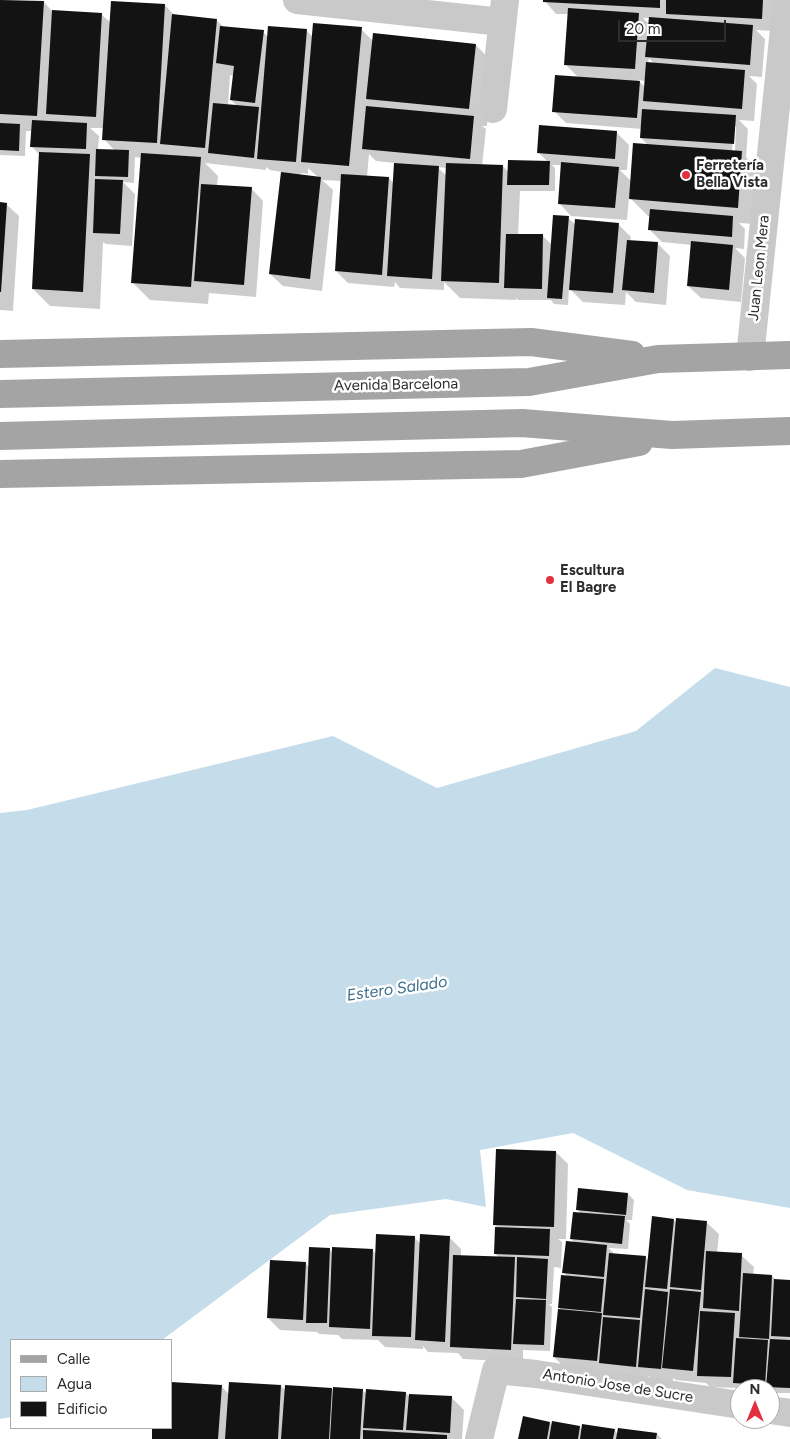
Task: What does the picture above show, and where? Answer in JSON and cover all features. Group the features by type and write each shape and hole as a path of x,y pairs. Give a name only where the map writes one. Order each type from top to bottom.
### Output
{"main road":[{"path":"0,354 531,342 658,359"},
{"path":"0,350 27,354"},
{"name":"Avenida Barcelona","path":"0,394 530,382 658,359 790,356"},
{"path":"0,436 522,423 672,435 790,431"},
{"path":"0,474 521,464 672,435"}],"street":[{"path":"297,0 504,11 493,109"},
{"name":"Juan Leon Mera","path":"750,357 787,0"},
{"name":"Antonio Jose de Sucre","path":"479,1439 496,1370 546,1375 730,1403"}],"water":[{"name":"Estero Salado","path":"715,668 790,687 790,1208 687,1190 573,1133 480,1150 486,1207 446,1199 330,1215 163,1339 10,1339 10,1417 0,1419 0,813 27,810 333,736 437,788 636,731"}],"building":[{"path":"0,0 44,1 37,116 0,114"},
{"path":"543,0 660,0 660,8 543,2"},
{"path":"666,0 763,0 762,19 666,14"},
{"path":"111,1 165,4 157,143 102,140"},
{"path":"568,8 639,13 635,69 564,65"},
{"path":"52,10 102,13 96,117 46,114"},
{"path":"172,14 217,19 205,148 160,144"},
{"path":"649,17 753,25 750,65 645,57"},
{"path":"313,23 362,27 349,166 301,162"},
{"path":"220,26 264,30 255,103 230,100 234,66 216,63"},
{"path":"268,26 307,29 296,162 257,159"},
{"path":"373,33 476,44 469,109 366,99"},
{"path":"646,62 745,70 742,109 643,101"},
{"path":"555,75 640,81 637,118 552,112"},
{"path":"213,103 259,107 254,158 208,153"},
{"path":"366,106 474,116 470,159 362,149"},
{"path":"642,109 736,115 734,144 640,138"},
{"path":"32,120 87,123 86,149 30,147"},
{"path":"0,123 20,124 19,151 0,150"},
{"path":"539,125 617,131 615,159 537,153"},
{"name":"Ferretería Bella Vista","path":"633,143 742,151 738,208 629,199"},
{"path":"96,149 129,150 128,177 95,176"},
{"path":"39,152 90,154 83,292 32,289"},
{"path":"141,153 201,157 191,287 131,283"},
{"path":"508,160 550,161 549,185 507,185"},
{"path":"561,162 619,167 615,208 558,204"},
{"path":"394,163 439,166 432,279 387,276"},
{"path":"446,163 503,165 499,283 441,281"},
{"path":"281,172 321,177 310,279 269,274"},
{"path":"341,174 389,177 382,275 335,271"},
{"path":"95,179 123,180 120,234 93,233"},
{"path":"201,184 252,187 244,285 194,281"},
{"path":"0,202 7,203 1,292 0,292"},
{"path":"650,209 733,216 732,237 648,230"},
{"path":"553,215 569,216 562,299 547,298"},
{"path":"575,219 619,223 613,293 569,290"},
{"path":"506,234 543,234 542,289 504,288"},
{"path":"627,240 658,242 654,293 622,290"},
{"path":"691,241 733,245 729,290 687,286"},
{"path":"496,1149 556,1151 554,1227 493,1225"},
{"path":"578,1188 628,1193 626,1215 576,1210"},
{"path":"573,1212 625,1216 622,1244 570,1239"},
{"path":"652,1216 674,1219 667,1289 645,1287"},
{"path":"676,1218 707,1221 701,1290 670,1287"},
{"path":"495,1227 550,1229 549,1256 494,1254"},
{"path":"376,1234 415,1236 411,1337 372,1336"},
{"path":"420,1234 450,1236 445,1342 415,1340"},
{"path":"566,1241 607,1245 604,1277 562,1273"},
{"path":"309,1247 330,1248 327,1323 306,1323"},
{"path":"332,1247 373,1249 370,1329 329,1327"},
{"path":"706,1251 742,1253 739,1311 703,1308"},
{"path":"609,1253 646,1256 640,1318 603,1315"},
{"path":"453,1255 515,1257 511,1350 450,1347"},
{"path":"517,1257 548,1259 546,1299 516,1297"},
{"path":"270,1260 306,1262 303,1320 267,1318"},
{"path":"743,1273 772,1275 769,1339 739,1337"},
{"path":"561,1275 604,1279 601,1312 558,1308"},
{"path":"774,1279 790,1280 790,1337 771,1336"},
{"path":"645,1289 668,1292 661,1369 638,1367"},
{"path":"670,1289 701,1292 693,1371 662,1368"},
{"path":"516,1299 546,1300 544,1345 513,1344"},
{"path":"558,1309 602,1313 597,1361 553,1357"},
{"path":"700,1311 735,1313 731,1377 697,1376"},
{"path":"603,1317 640,1320 636,1367 599,1363"},
{"path":"736,1338 768,1340 765,1379 733,1379"},
{"path":"770,1339 790,1340 790,1388 780,1388 780,1379 767,1379"},
{"path":"172,1382 222,1385 218,1439 152,1439 152,1429 172,1429"},
{"path":"229,1382 281,1385 278,1439 225,1439"},
{"path":"285,1385 332,1388 329,1439 281,1439"},
{"path":"333,1387 363,1389 360,1439 330,1439"},
{"path":"366,1389 406,1392 403,1430 363,1428"},
{"path":"409,1394 452,1396 450,1433 406,1430"},
{"path":"523,1416 550,1422 547,1439 518,1439"},
{"path":"552,1421 580,1426 578,1439 549,1439"},
{"path":"582,1424 615,1429 613,1439 580,1439"},
{"path":"618,1428 657,1433 656,1439 616,1439"},
{"path":"363,1430 447,1435 447,1439 363,1439"}],"place":[{"name":"Ferretería Bella Vista","path":"686,175"},
{"name":"Escultura El Bagre","path":"550,580"}]}
